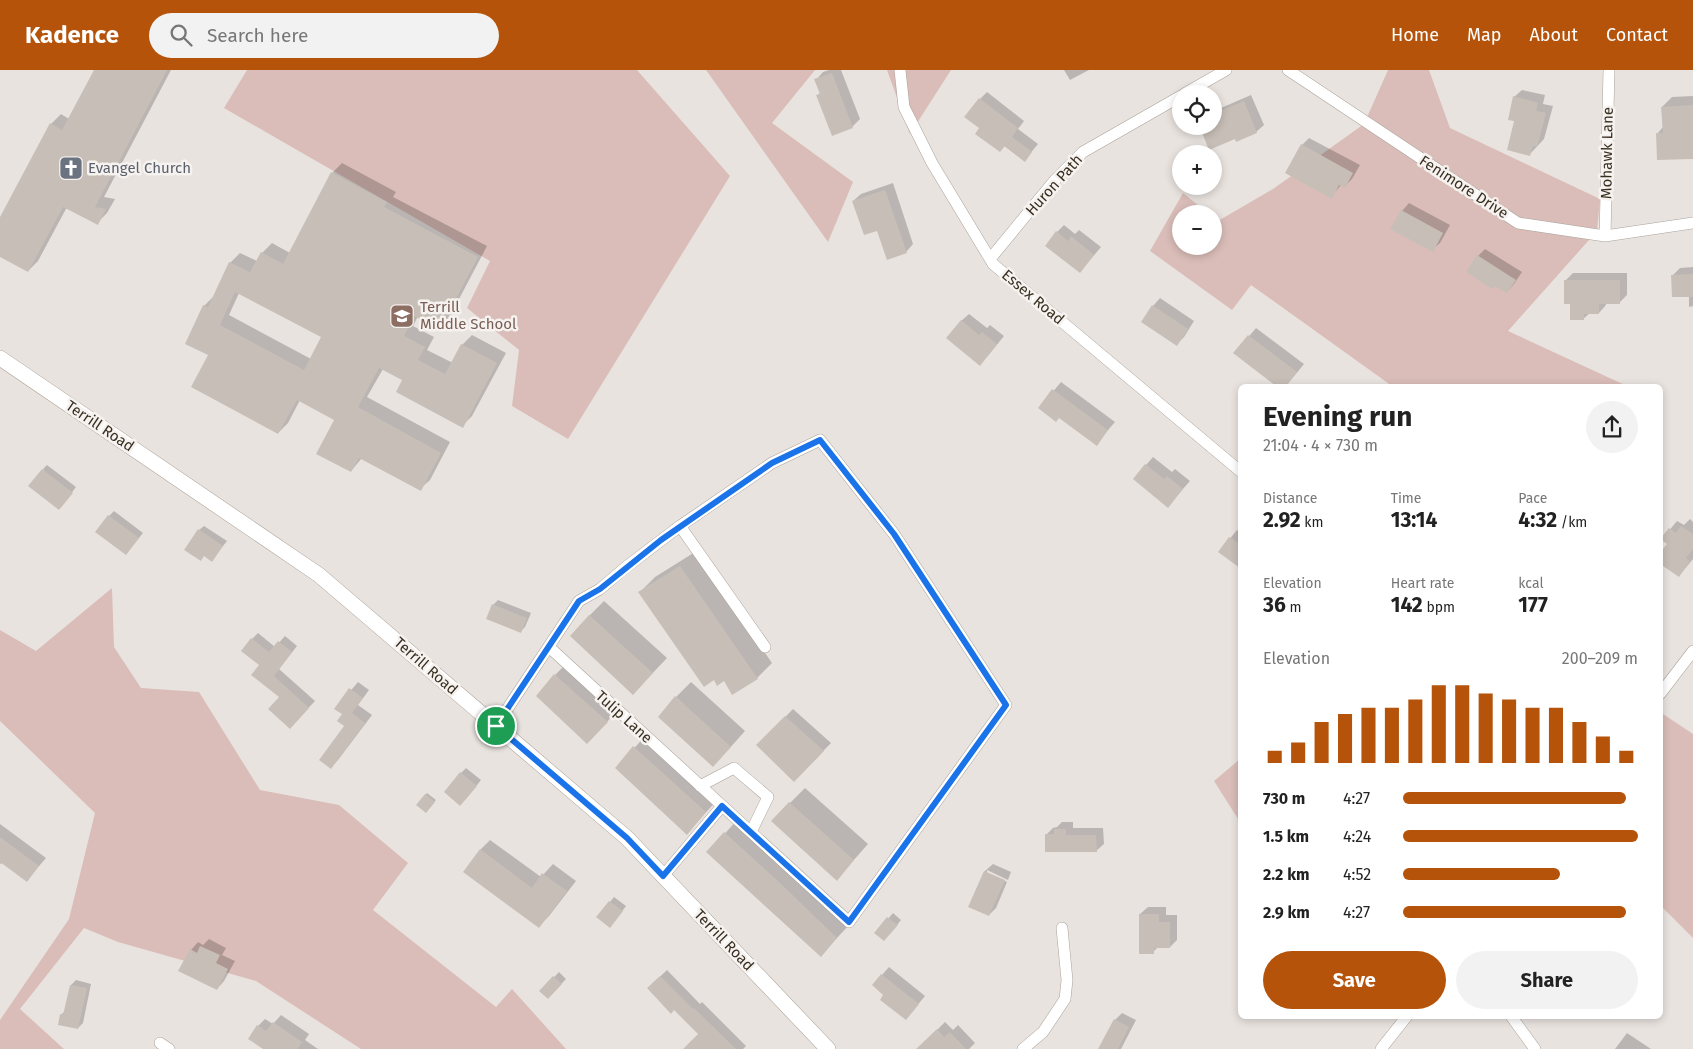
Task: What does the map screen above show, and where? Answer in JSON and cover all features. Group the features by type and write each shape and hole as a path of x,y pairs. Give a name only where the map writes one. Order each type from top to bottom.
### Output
{"street":[{"name":"Essex Road","path":"900,70 904,107 932,163 993,264 1238,469"},
{"path":"1200,85 1226,70"},
{"name":"Fenimore Drive","path":"1288,70 1518,223 1605,236 1693,223"},
{"name":"Mohawk Lane","path":"1605,236 1609,70"},
{"name":"Huron Path","path":"990,259 1055,180 1083,152 1172,101"},
{"name":"Terrill Road","path":"0,358 319,575 627,838 828,1049"},
{"name":"Tulip Lane","path":"549,647 849,922 1006,705 894,534 820,440 772,463 680,526"},
{"path":"496,726 579,601 600,589 680,526 765,647"},
{"path":"1663,690 1693,651"},
{"path":"700,786 734,768 768,797 751,832"},
{"path":"663,876 722,806"},
{"path":"1023,1049 1043,1032 1065,999 1067,980 1062,928"},
{"path":"1381,1049 1405,1019"},
{"path":"1513,1019 1535,1049"}],"shaded area":[{"path":"247,70 637,70 730,176 568,439 512,406 519,350 467,308 490,261 224,108"},
{"path":"706,70 815,70 772,123 853,182 828,242"},
{"path":"887,70 951,70 910,134"},
{"path":"1388,70 1429,70 1450,128 1600,199 1597,231 1508,331 1623,384 1389,384 1251,285 1232,310 1150,251 1172,212 1172,255 1222,255 1222,219 1273,189 1364,124"},
{"path":"1182,195 1185,195 1198,205 1176,205"},
{"path":"112,588 114,647 141,688 199,692 260,790 339,805 408,863 373,910 496,1007 512,989 566,1049 361,1049 256,981 118,942 84,928 20,1009 64,1049 0,1049 0,1020 69,919 95,813 0,721 0,630 36,651"},
{"path":"1663,714 1693,734 1693,938 1663,908"},
{"path":"1238,761 1238,819 1214,781"}],"building":[{"name":"Evangel Church","path":"94,70 167,70 95,207 106,209 98,225 63,207 28,272 0,257 0,217 50,123 62,130"},
{"path":"832,73 853,128 832,136 816,95 820,94 814,79"},
{"path":"1513,96 1538,103 1536,111 1546,113 1537,147 1533,146 1530,156 1507,150 1514,121 1508,120"},
{"path":"979,98 1018,128 1012,137 1032,152 1025,162 1005,146 1000,152 975,134 979,128 964,117"},
{"path":"1244,101 1257,133 1236,142 1235,139 1221,145 1207,145 1203,135 1222,135 1222,111"},
{"path":"1693,105 1693,159 1657,160 1656,133 1663,133 1661,107"},
{"path":"1301,144 1353,173 1345,188 1339,185 1332,199 1285,173"},
{"path":"331,172 387,202 384,207 478,257 440,329 414,316 404,336 425,347 418,360 445,374 461,344 497,363 463,428 396,392 402,380 379,368 358,407 441,453 421,491 359,458 351,472 316,454 334,420 297,400 278,434 191,387 208,355 185,344 203,305 208,307 229,262 250,272 261,252 283,264","holes":["235,292 321,337 304,370 220,325"]},
{"path":"885,190 907,253 887,260 877,231 864,235 852,201"},
{"path":"1401,210 1443,233 1433,252 1390,229"},
{"path":"1056,231 1068,241 1071,236 1094,255 1080,273 1045,246"},
{"path":"1477,255 1516,280 1507,293 1495,286 1492,289 1466,272"},
{"path":"1693,274 1693,297 1672,297 1671,275"},
{"path":"1564,280 1620,280 1620,304 1599,304 1599,314 1584,314 1584,320 1570,320 1570,304 1564,304"},
{"path":"1152,305 1188,329 1177,346 1141,322"},
{"path":"961,320 979,335 982,332 997,344 980,366 946,338"},
{"path":"1248,335 1297,372 1288,384 1273,384 1233,353"},
{"path":"1052,389 1108,430 1097,446 1059,418 1056,422 1038,408"},
{"path":"1145,464 1164,479 1167,476 1183,489 1168,508 1133,479"},
{"path":"42,469 73,493 59,510 28,486"},
{"path":"108,515 139,538 126,555 95,532"},
{"path":"1681,526 1693,534 1693,549 1686,558 1690,561 1679,577 1663,566 1663,549 1667,544 1663,541 1663,535 1669,528 1676,533"},
{"path":"198,529 223,546 212,562 204,556 201,561 184,550"},
{"path":"1229,537 1238,543 1238,567 1218,552"},
{"path":"680,566 758,679 732,695 724,681 717,686 714,680 704,687 638,592"},
{"path":"492,604 527,618 521,633 486,619"},
{"path":"589,615 653,673 633,695 570,636"},
{"path":"251,638 269,652 278,641 292,652 274,676 309,708 290,729 268,709 279,697 251,675 259,665 241,651"},
{"path":"554,674 608,722 587,744 536,696"},
{"path":"349,688 363,698 352,713 365,723 331,769 319,760 344,726 337,721 342,714 334,709"},
{"path":"675,696 731,747 713,767 658,717"},
{"path":"785,716 824,751 794,782 756,745"},
{"path":"633,746 706,812 687,835 615,768"},
{"path":"460,772 477,786 460,806 444,792"},
{"path":"425,794 435,802 426,813 416,805"},
{"path":"789,802 854,860 837,881 771,821"},
{"path":"1054,829 1066,829 1066,835 1096,835 1097,852 1045,852 1045,834 1054,834"},
{"path":"724,832 837,938 821,957 706,852"},
{"path":"0,837 39,866 27,882 0,862"},
{"path":"480,849 532,888 542,873 567,891 539,928 463,872"},
{"path":"984,871 1005,880 989,916 968,907"},
{"path":"609,901 623,911 610,928 596,917"},
{"path":"1139,914 1159,914 1159,922 1170,922 1170,948 1154,948 1154,954 1139,954"},
{"path":"887,917 898,925 884,941 874,933"},
{"path":"200,946 220,955 216,963 228,969 217,990 178,971 190,949 197,953"},
{"path":"881,974 919,1004 906,1020 880,1000 883,995 872,985"},
{"path":"553,976 562,984 548,999 539,991"},
{"path":"660,976 736,1049 683,1049 698,1034 674,1010 671,1014 647,988"},
{"path":"70,985 87,988 78,1029 58,1025 60,1014 63,1015"},
{"path":"1114,1019 1129,1027 1118,1049 1098,1049"},
{"path":"273,1022 302,1042 297,1049 263,1049 248,1039 257,1025 266,1031"},
{"path":"937,1029 944,1037 950,1032 966,1049 916,1049"}],"place":[{"name":"Evangel Church","path":"71,168"},
{"name":"Terrill Middle School","path":"402,316"}],"route":[{"path":"820,440 894,534 1006,705 849,922 722,806 663,876 627,838 496,726 579,601 600,589 661,540 772,463 820,440"}]}
